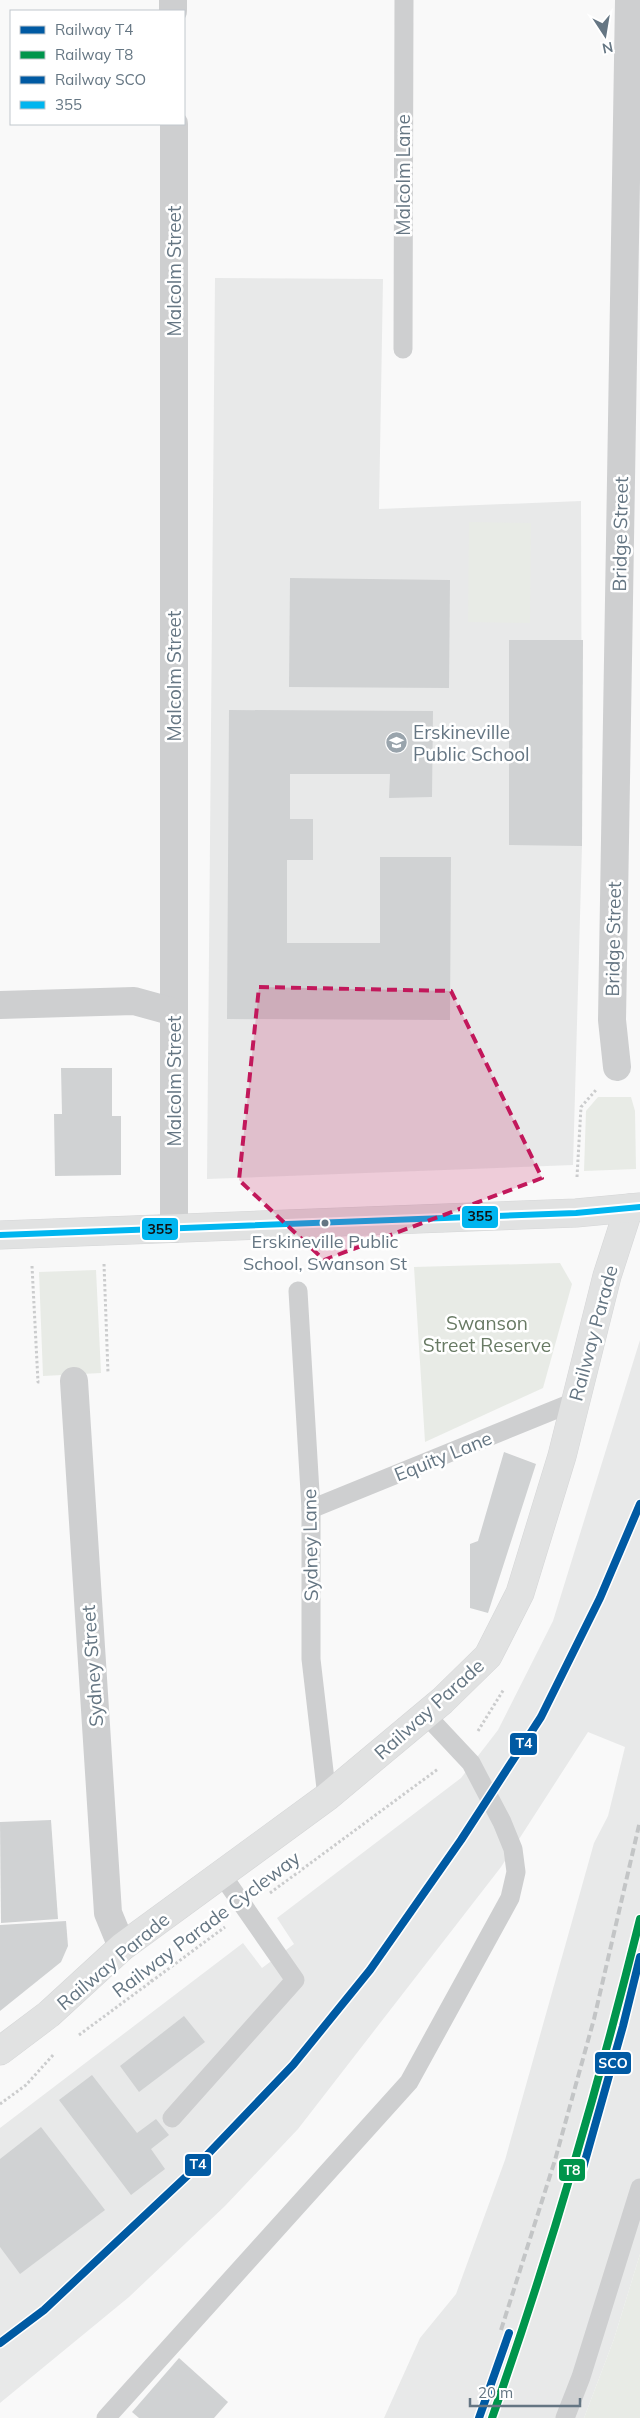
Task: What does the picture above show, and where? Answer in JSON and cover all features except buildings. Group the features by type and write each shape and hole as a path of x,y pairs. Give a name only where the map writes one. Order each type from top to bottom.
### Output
{"street":[{"name":"Bridge Street","path":"617,1068 612,1020 629,0"},
{"name":"Malcolm Street","path":"174,125 174,1229"},
{"path":"0,1005 134,1001 174,1012"},
{"path":"0,1235 576,1213 634,1208"},
{"name":"Railway Parade","path":"0,2051 49,2014 122,1947 327,1797 426,1715 468,1678 488,1656 520,1593 562,1456 607,1276 634,1208"},
{"name":"Sydney Street","path":"74,1381 108,1913 122,1947"}],"lane":[{"name":"Malcolm Lane","path":"403,349 404,0"},
{"name":"Sydney Lane","path":"298,1291 311,1509 311,1659 327,1797"},
{"name":"Equity Lane","path":"311,1509 574,1402"},
{"path":"106,2418 408,2082 510,1898 516,1872 513,1849 502,1822 472,1763 426,1715"},
{"path":"172,2118 295,1980 222,1875"},
{"path":"565,2418 581,2377 640,2188"}],"path":[{"path":"577,1177 581,1107 617,1068"},
{"path":"32,1266 38,1382 74,1381 108,1379 104,1264"},
{"name":"Railway Parade Cycleway","path":"77,2036 401,1795 435,1772"},
{"path":"0,2104 26,2085 57,2052"}],"highlighted area":[{"path":"259,987 451,991 542,1178 324,1260 239,1180"}],"shaded area":[{"name":"Erskineville Public School","path":"215,278 383,279 379,509 581,501 582,846 573,1165 207,1179"},
{"path":"640,1340 640,2254 614,2339 584,2418 384,2418 420,2338 456,2294 505,2160 594,1843 608,1816 625,1747 588,1732 501,1867 298,2129 225,2206 129,2297 0,2403 0,2128 243,1943 262,1968 294,1944 277,1918 461,1778 498,1730 553,1621"}],"green space":[{"path":"469,522 531,523 530,623 468,622"},
{"path":"598,1097 631,1097 635,1111 636,1169 584,1171 586,1111"},
{"name":"Swanson Street Reserve","path":"560,1263 572,1284 543,1388 425,1442 414,1267"},
{"path":"96,1270 101,1373 43,1376 39,1272"},
{"path":"640,2254 640,2418 584,2418 614,2339"}],"railway":[{"path":"501,2330 555,2160 594,2019 640,1821"}],"rail line":[{"name":"T4","path":"0,2343 44,2310 188,2175 293,2065 370,1970 461,1840 541,1717 600,1598 640,1504"},
{"name":"T8","path":"492,2418 534,2295 572,2170 640,1919"},
{"name":"SCO","path":"583,2168 623,2026 640,1957"},
{"name":"SCO","path":"479,2418 509,2333"}],"transit line":[{"name":"355","path":"0,1235 576,1213 640,1207"}],"place":[{"name":"Erskineville Public School","path":"397,743"},
{"name":"Erskineville Public School, Swanson St","path":"325,1223"}]}
